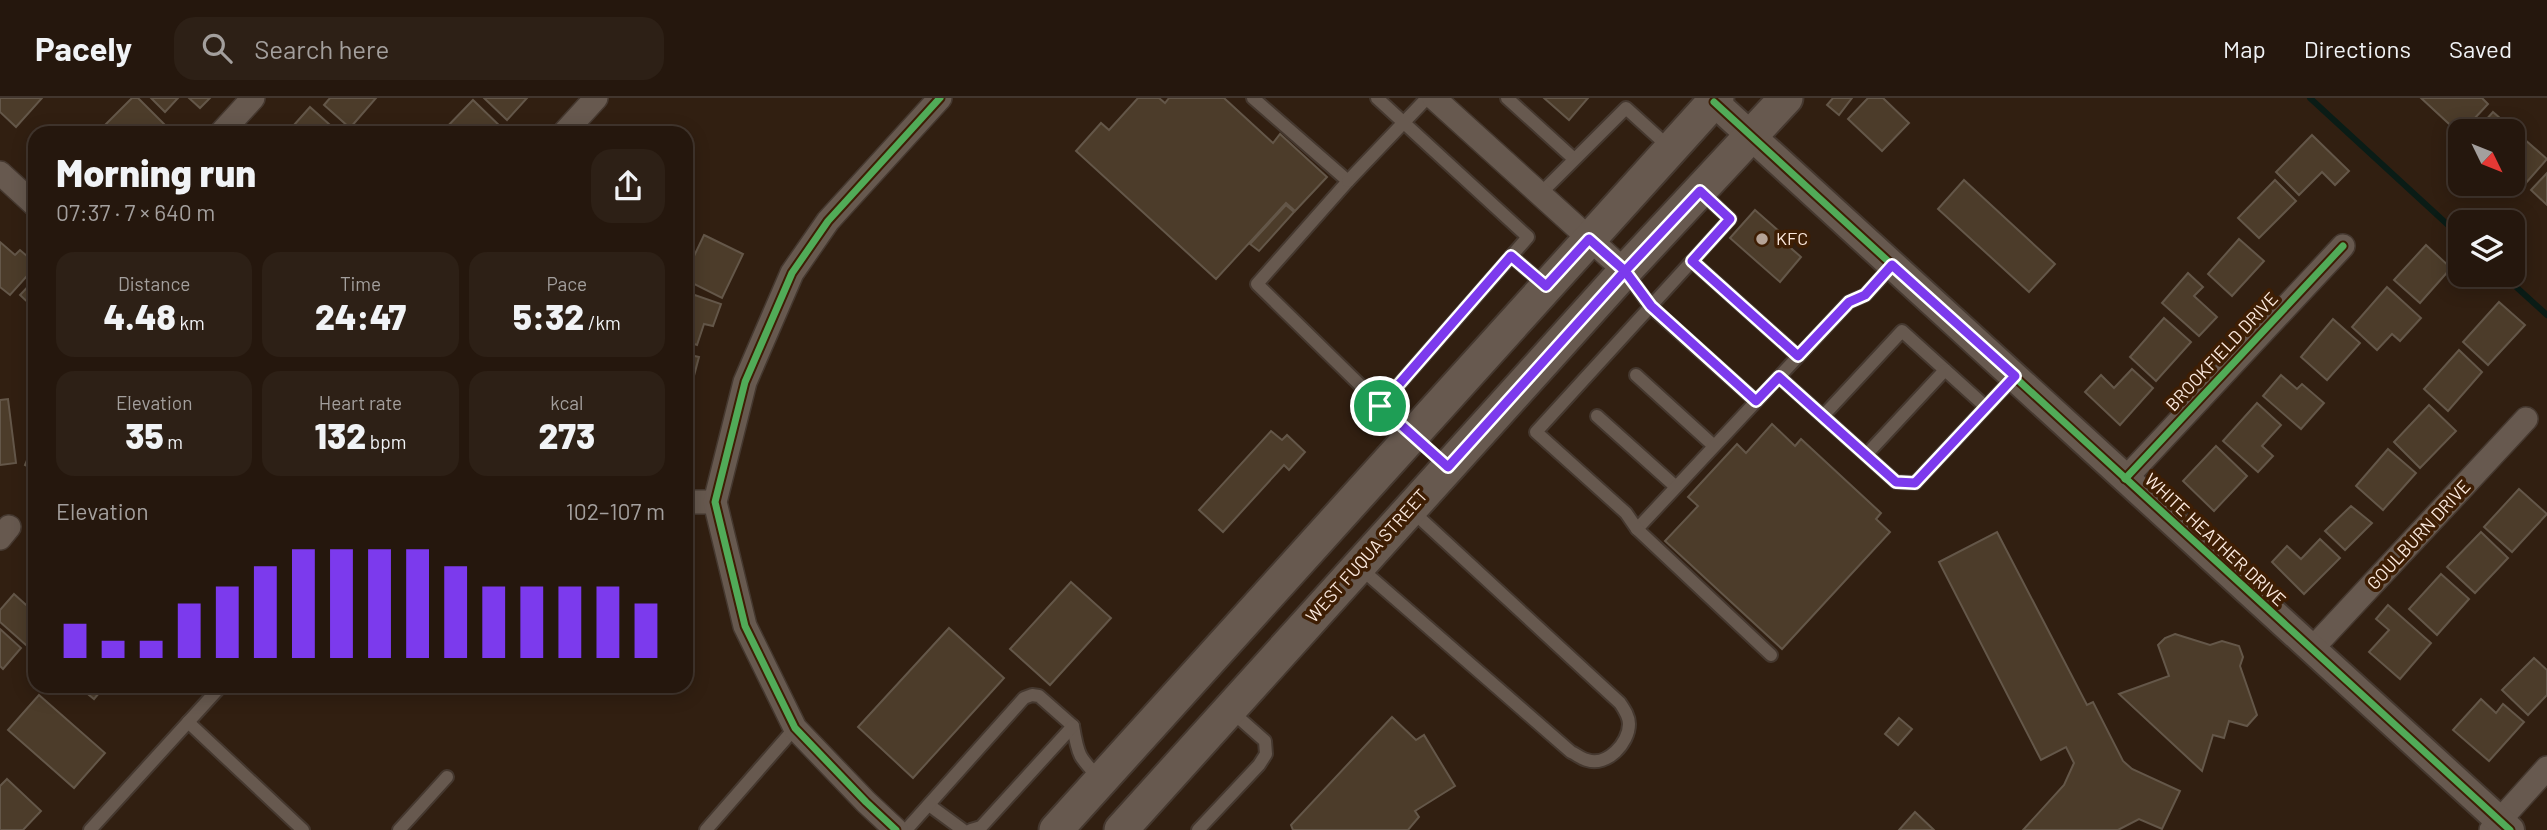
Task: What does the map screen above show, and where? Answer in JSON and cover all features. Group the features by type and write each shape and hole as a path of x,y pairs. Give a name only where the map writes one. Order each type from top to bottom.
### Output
{"main road":[{"name":"WEST FUQUA STREET","path":"1121,830 1625,271 1786,98"},
{"path":"1056,830 1715,100"},
{"path":"1412,435 1448,467"},
{"path":"1193,679 1230,710"}],"street":[{"path":"227,126 253,98"},
{"path":"570,126 596,98"},
{"path":"896,830 795,728 746,626 715,502 745,382 792,273 828,221 940,98"},
{"path":"1434,98 1625,271"},
{"name":"WHITE HEATHER DRIVE","path":"1715,100 2500,827"},
{"path":"0,173 28,199"},
{"name":"BROOKFIELD DRIVE","path":"2125,479 2343,246"},
{"name":"GOULBURN DRIVE","path":"2311,650 2526,419"},
{"path":"693,502 715,502"},
{"path":"2500,827 2547,768"}],"lane":[{"path":"1253,98 1348,181"},
{"path":"1377,98 1528,236 1380,406"},
{"path":"1412,435 1257,284 1348,181 1427,98"},
{"path":"1507,98 1573,158"},
{"path":"1540,194 1573,158 1626,108 1671,148"},
{"path":"1700,191 1730,219 1536,432 1626,513 1637,529 1771,655"},
{"path":"1511,256 1546,286"},
{"path":"1692,261 1798,356"},
{"path":"1637,529 1849,302 1865,295 1892,265"},
{"path":"1625,271 1651,306 1756,401"},
{"path":"1823,416 1902,331 1986,407"},
{"path":"1866,456 1945,370"},
{"path":"1636,375 1714,446"},
{"path":"1779,377 1896,482 1915,483 2015,376"},
{"path":"1597,416 1676,487"},
{"path":"1358,566 1572,752 1589,761 1607,759 1618,748 1628,735 1629,720 1620,702 1410,509"},
{"path":"90,830 215,693"},
{"path":"906,830 1024,698 1032,695 1039,696 1073,726 1080,759 1101,780"},
{"path":"1198,830 1259,765 1266,754 1265,741 1230,710"},
{"path":"188,722 303,830"},
{"path":"971,830 981,827 1073,726"},
{"path":"706,830 795,728"},
{"path":"398,830 447,777"},
{"path":"929,805 963,830"}],"building":[{"path":"0,98 42,98 16,127 0,112"},
{"path":"132,98 138,98 165,125 164,126 104,126"},
{"path":"151,98 178,98 165,112"},
{"path":"189,98 210,98 200,108"},
{"path":"330,98 376,98 352,126 348,126 324,105"},
{"path":"484,98 527,98 507,120"},
{"path":"1138,98 1159,98 1165,103 1169,98 1224,98 1273,143 1280,134 1327,177 1295,211 1286,203 1216,279 1076,151 1101,123 1109,130"},
{"path":"1544,98 1588,98 1569,120"},
{"path":"1833,98 1852,98 1839,115 1827,105"},
{"path":"1868,98 1883,98 1909,123 1882,151 1848,119"},
{"path":"2421,98 2482,98 2488,104 2474,119 2448,119 2448,123"},
{"path":"473,100 500,126 448,126"},
{"path":"310,107 331,126 295,126"},
{"path":"2493,112 2501,119 2487,119"},
{"path":"2312,135 2349,171 2335,185 2322,172 2299,195 2276,172"},
{"path":"2525,140 2547,159 2525,184"},
{"path":"2547,173 2547,205 2531,190"},
{"path":"1964,180 2055,264 2029,292 1938,209"},
{"path":"2275,180 2296,201 2259,238 2238,218"},
{"path":"1286,205 1294,212 1259,251 1250,244"},
{"path":"1755,210 1780,232 1777,236 1801,257 1780,282 1730,238"},
{"path":"704,235 743,254 722,298 693,284 693,258"},
{"path":"2239,239 2264,261 2232,296 2208,274"},
{"path":"0,242 15,255 20,250 28,257 28,275 10,295 0,287"},
{"path":"2426,245 2448,265 2448,271 2420,303 2394,280"},
{"path":"2188,273 2203,287 2194,296 2217,317 2199,336 2162,303"},
{"path":"28,286 28,302 20,295"},
{"path":"2387,287 2421,318 2400,341 2392,334 2377,350 2352,327"},
{"path":"693,294 721,304 713,326 704,324 697,345 693,344"},
{"path":"2499,302 2525,325 2488,365 2463,342"},
{"path":"2164,318 2191,342 2156,381 2130,357"},
{"path":"2333,319 2360,343 2327,380 2301,357"},
{"path":"2459,350 2482,372 2448,411 2424,389"},
{"path":"693,356 699,357 693,380"},
{"path":"2132,369 2153,388 2120,425 2085,392 2101,375 2114,388"},
{"path":"2281,375 2297,389 2302,384 2324,403 2301,429 2263,396"},
{"path":"8,399 16,463 0,465 0,400"},
{"path":"2257,403 2281,425 2262,446 2273,456 2258,472 2223,441"},
{"path":"2429,405 2456,431 2420,468 2394,442"},
{"path":"1772,424 1795,446 1801,439 1881,513 1876,519 1890,532 1782,649 1665,541 1698,506 1688,497 1737,444 1746,453"},
{"path":"1271,431 1282,440 1287,435 1305,452 1289,470 1284,465 1223,532 1199,510"},
{"path":"2216,446 2247,476 2214,511 2183,481"},
{"path":"2388,449 2416,473 2383,510 2356,486"},
{"path":"2519,489 2547,514 2512,552 2484,527"},
{"path":"2351,506 2372,523 2345,550 2325,531"},
{"path":"1997,532 2087,705 2093,702 2123,761 2132,769 2180,791 2162,829 2139,819 2118,830 2023,830 2064,785 2074,763 2066,747 2041,760 1939,562"},
{"path":"2481,532 2508,558 2475,593 2447,567"},
{"path":"2320,539 2340,558 2304,594 2272,562 2287,546 2301,559"},
{"path":"2441,574 2469,599 2437,635 2409,609"},
{"path":"1071,582 1111,618 1050,685 1010,649"},
{"path":"14,594 28,607 28,647 0,622 0,610"},
{"path":"2388,605 2431,643 2400,679 2369,652 2389,630 2376,619"},
{"path":"949,628 1004,678 913,778 858,727"},
{"path":"0,629 21,648 3,669 0,666"},
{"path":"2175,634 2210,645 2222,641 2239,646 2243,657 2240,666 2257,715 2247,726 2229,721 2224,738 2213,735 2202,771 2119,694 2169,676 2158,645"},
{"path":"2534,658 2547,670 2547,695 2528,715 2502,690"},
{"path":"87,693 99,693 94,699"},
{"path":"39,695 105,753 74,788 8,730"},
{"path":"2481,699 2496,713 2503,704 2524,722 2489,761 2453,730"},
{"path":"1392,717 1416,740 1424,735 1455,786 1415,811 1419,817 1408,830 1293,830 1291,825"},
{"path":"1899,718 1912,729 1898,745 1885,734"},
{"path":"7,779 41,811 23,830 0,830 0,786"},
{"path":"1915,812 1934,830 1899,830"}],"waterway":[{"path":"2310,98 2448,225"},
{"path":"2516,287 2547,315"}],"cycle path":[{"path":"896,830 795,728 745,626 715,502 745,382 792,273 828,221 940,98"},
{"path":"1714,102 2510,830"},
{"path":"2125,479 2343,246"}],"place":[{"name":"KFC","path":"1762,239"}],"route":[{"path":"1380,406 1448,467 1625,271 1651,306 1756,401 1779,377 1896,482 1915,483 2015,376 1892,265 1865,295 1849,302 1798,356 1692,261 1730,219 1700,191 1625,271 1589,239 1546,286 1511,256 1380,406"}]}
